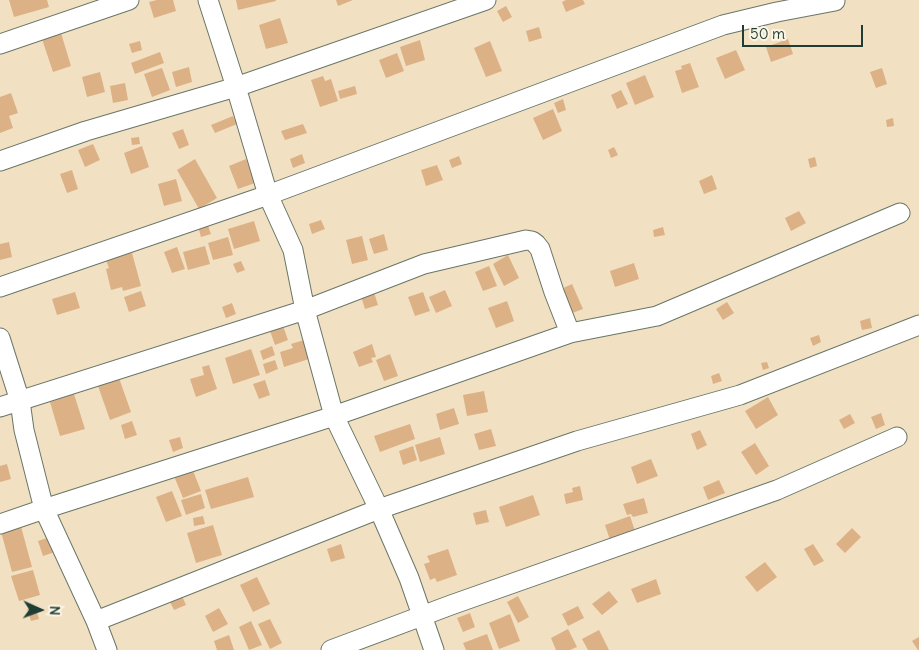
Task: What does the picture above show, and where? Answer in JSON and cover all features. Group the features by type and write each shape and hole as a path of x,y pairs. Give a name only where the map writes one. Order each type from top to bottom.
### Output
{"street":[{"path":"0,44 129,0"},
{"path":"208,0 268,195 293,250 305,310 334,416 379,509 409,578 434,650"},
{"path":"0,161 86,131 236,87 486,0"},
{"path":"0,287 268,195 723,26 778,12 835,1"},
{"path":"0,524 334,416 570,332 657,316 900,213"},
{"path":"0,407 305,310 424,264 526,240 536,244 540,249 570,332"},
{"path":"96,621 379,509 577,441 740,395 919,325"},
{"path":"0,338 20,402 24,430 44,509 96,621 107,650"},
{"path":"331,650 470,598 777,490 897,437"}],"building":[{"path":"9,0 47,0 49,7 14,17"},
{"path":"173,0 176,11 154,18 149,2"},
{"path":"236,0 276,0 276,1 238,10"},
{"path":"336,0 353,0 338,6"},
{"path":"566,0 583,0 585,4 566,12 562,2"},
{"path":"506,6 512,17 503,22 497,11"},
{"path":"280,18 288,43 266,49 259,25"},
{"path":"539,27 542,38 529,42 526,31"},
{"path":"61,33 71,66 53,72 42,39"},
{"path":"788,39 793,54 771,62 766,47"},
{"path":"420,40 425,60 406,66 400,47"},
{"path":"140,41 142,50 132,53 129,44"},
{"path":"490,41 502,71 486,77 474,48"},
{"path":"736,50 745,70 725,79 716,58"},
{"path":"160,52 164,63 135,74 131,63"},
{"path":"397,53 404,71 386,78 379,60"},
{"path":"690,63 699,87 682,93 675,71 682,69 681,66"},
{"path":"189,67 192,82 176,87 172,72"},
{"path":"162,68 170,90 152,97 144,74"},
{"path":"882,68 887,84 876,88 870,72"},
{"path":"100,72 105,92 87,97 82,77"},
{"path":"645,75 654,97 635,105 626,83"},
{"path":"323,76 325,81 331,79 338,101 320,107 311,80"},
{"path":"125,83 128,100 113,103 110,86"},
{"path":"355,86 357,94 340,99 338,91"},
{"path":"621,90 628,104 617,109 611,95"},
{"path":"11,93 18,113 9,116 13,128 0,133 0,97"},
{"path":"563,99 566,110 558,113 554,103"},
{"path":"553,109 562,131 543,140 533,118"},
{"path":"233,116 237,124 215,133 211,125"},
{"path":"893,118 894,126 887,127 886,120"},
{"path":"303,124 307,133 285,140 281,131"},
{"path":"183,129 189,145 179,149 172,133"},
{"path":"139,137 140,144 132,145 131,138"},
{"path":"93,144 100,160 85,167 78,150"},
{"path":"142,146 149,167 131,174 124,153"},
{"path":"614,147 618,155 611,158 608,150"},
{"path":"302,154 305,163 293,168 290,159"},
{"path":"459,156 462,164 452,168 449,160"},
{"path":"815,157 817,166 810,168 808,159"},
{"path":"195,159 217,198 199,209 177,170"},
{"path":"246,159 255,183 238,189 229,166"},
{"path":"437,165 443,180 426,186 421,170"},
{"path":"72,170 78,189 67,193 60,174"},
{"path":"712,175 717,189 704,194 699,181"},
{"path":"176,179 182,201 164,206 158,184"},
{"path":"799,211 806,223 791,231 785,218"},
{"path":"321,220 325,229 312,234 309,224"},
{"path":"254,221 260,241 234,249 228,229"},
{"path":"207,223 211,234 201,237 198,226"},
{"path":"663,227 665,235 654,237 653,230"},
{"path":"384,234 388,250 374,254 369,239"},
{"path":"362,236 368,260 352,264 346,240"},
{"path":"228,237 233,255 213,260 208,243"},
{"path":"9,242 12,257 0,260 0,244"},
{"path":"205,246 210,264 188,270 183,252"},
{"path":"177,247 185,269 172,273 164,252"},
{"path":"132,253 141,286 123,291 122,287 111,290 106,269 109,268 106,260"},
{"path":"508,255 519,278 504,286 493,264"},
{"path":"241,261 245,270 237,273 233,264"},
{"path":"634,263 639,279 615,287 610,271"},
{"path":"489,266 497,286 483,291 475,272"},
{"path":"572,284 583,309 567,315 557,291"},
{"path":"373,289 378,305 365,309 360,293"},
{"path":"445,290 452,306 436,313 429,297"},
{"path":"141,291 146,306 129,312 124,297"},
{"path":"75,292 80,308 57,315 52,299"},
{"path":"423,292 430,311 415,316 408,297"},
{"path":"507,301 514,321 496,328 488,308"},
{"path":"727,302 734,313 723,320 716,309"},
{"path":"232,303 236,314 226,318 222,307"},
{"path":"870,318 872,328 862,330 860,321"},
{"path":"282,323 288,340 275,345 269,328"},
{"path":"819,335 821,342 813,346 810,338"},
{"path":"304,340 309,359 284,367 280,352 293,348 291,344"},
{"path":"372,344 376,357 371,358 373,362 359,367 353,352"},
{"path":"272,346 275,355 263,360 260,351"},
{"path":"251,349 260,375 233,384 225,358"},
{"path":"390,354 398,376 384,381 376,360"},
{"path":"275,360 278,369 266,374 263,364"},
{"path":"767,362 769,368 763,370 761,363"},
{"path":"209,365 217,389 196,397 190,379 204,375 202,367"},
{"path":"719,373 722,381 713,384 711,376"},
{"path":"119,378 131,412 110,420 98,386"},
{"path":"265,380 270,395 259,399 253,384"},
{"path":"484,391 488,412 467,416 463,395"},
{"path":"74,394 85,429 60,436 50,402"},
{"path":"768,397 778,415 756,429 745,411"},
{"path":"454,408 459,424 440,430 436,414"},
{"path":"881,413 885,425 876,429 871,417"},
{"path":"850,414 855,423 844,429 839,420"},
{"path":"132,421 137,435 125,439 121,425"},
{"path":"410,424 415,439 380,452 374,436"},
{"path":"491,429 496,446 479,450 474,434"},
{"path":"700,430 707,445 697,450 691,434"},
{"path":"180,437 183,448 173,452 169,440"},
{"path":"440,437 445,454 420,462 415,445"},
{"path":"755,443 769,466 756,475 741,452"},
{"path":"413,446 417,460 403,465 399,451"},
{"path":"651,459 658,476 637,484 631,467"},
{"path":"7,464 11,479 0,482 0,466"},
{"path":"192,468 201,491 183,498 174,476"},
{"path":"248,477 254,497 211,509 205,490"},
{"path":"719,480 725,493 708,500 703,487"},
{"path":"580,486 583,500 566,504 564,494 573,492 572,488"},
{"path":"172,491 182,516 166,522 156,497"},
{"path":"201,494 205,508 186,515 181,500"},
{"path":"533,495 540,515 506,527 499,507"},
{"path":"644,498 648,513 633,517 631,514 627,515 623,504"},
{"path":"486,510 489,522 476,525 473,513"},
{"path":"203,516 205,524 194,526 193,518"},
{"path":"630,516 635,531 610,540 605,525"},
{"path":"20,523 32,567 12,572 0,528"},
{"path":"213,525 222,555 196,563 187,533"},
{"path":"852,528 861,537 845,553 836,544"},
{"path":"53,536 58,551 43,556 38,541"},
{"path":"341,544 345,558 331,562 327,549"},
{"path":"813,544 824,561 814,566 804,549"},
{"path":"448,549 457,575 437,582 435,578 430,580 424,564 430,562 427,556"},
{"path":"765,562 777,577 757,592 745,577"},
{"path":"33,570 40,595 19,601 11,576"},
{"path":"257,577 270,604 253,612 240,585"},
{"path":"656,579 661,594 637,603 631,589"},
{"path":"609,591 618,602 602,615 592,604"},
{"path":"182,596 186,605 174,610 170,602"},
{"path":"518,596 529,617 518,623 507,602"},
{"path":"35,606 39,619 31,621 27,609"},
{"path":"578,606 584,618 568,626 562,614"},
{"path":"219,608 228,624 213,632 205,616"},
{"path":"470,613 475,627 463,632 457,618"},
{"path":"510,614 520,641 499,649 489,623"},
{"path":"270,619 282,643 270,649 258,624"},
{"path":"251,621 262,645 249,650 239,627"},
{"path":"568,629 577,647 570,650 556,650 551,638"},
{"path":"599,630 609,650 588,650 582,639"},
{"path":"487,634 493,650 466,650 463,643"},
{"path":"229,635 234,650 217,650 214,641"},
{"path":"919,637 919,650 918,650 912,641"}]}
